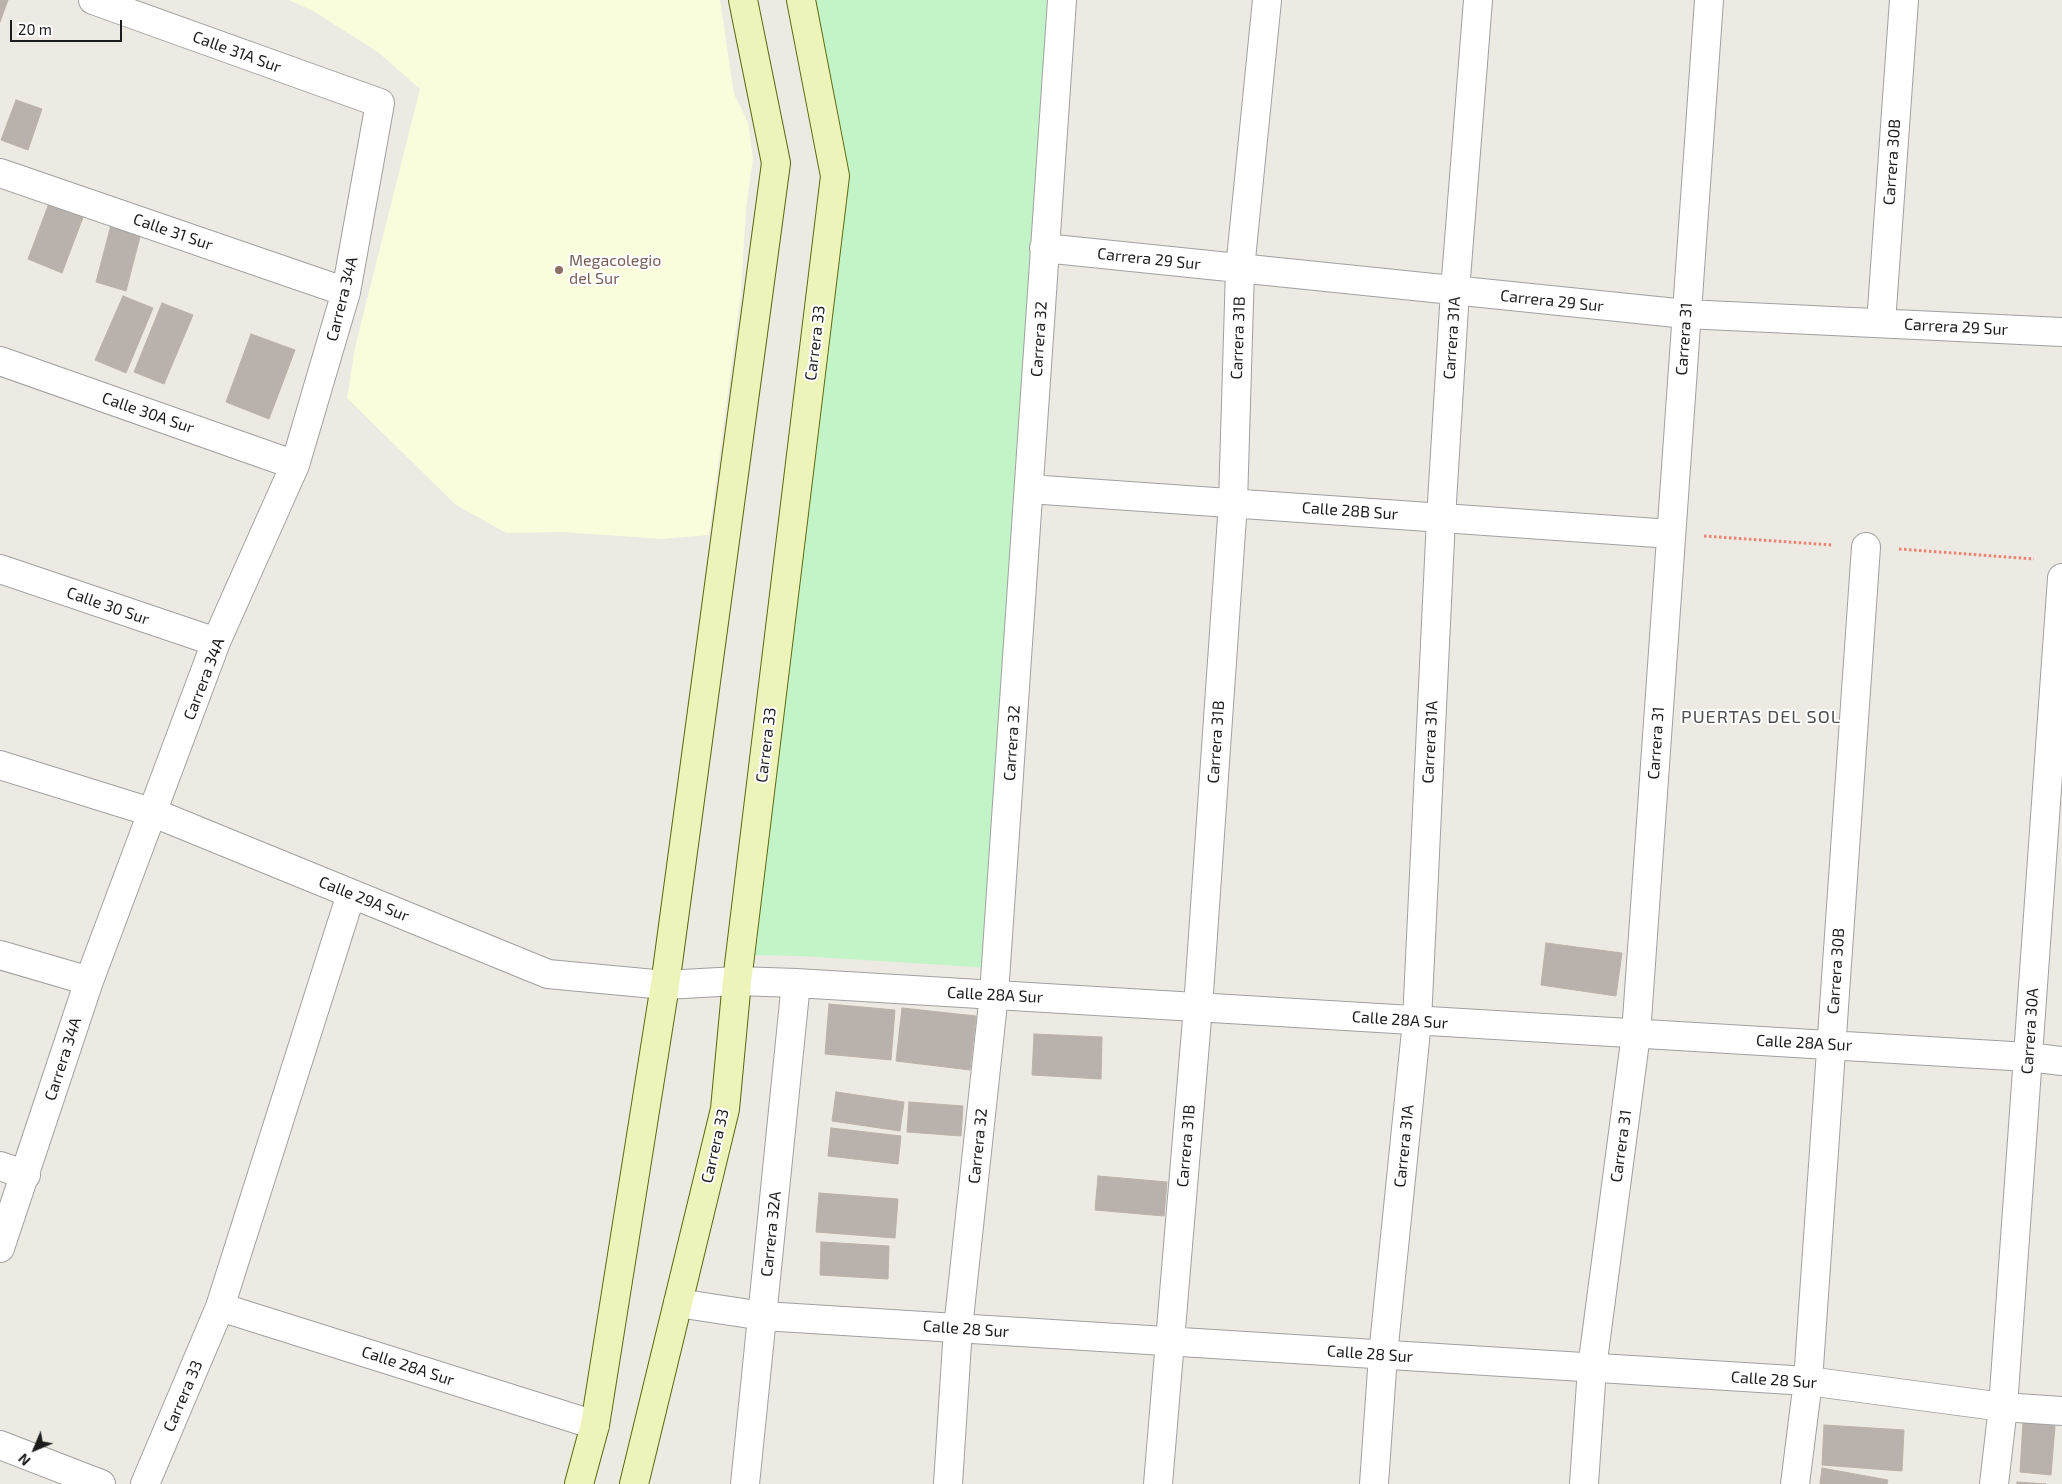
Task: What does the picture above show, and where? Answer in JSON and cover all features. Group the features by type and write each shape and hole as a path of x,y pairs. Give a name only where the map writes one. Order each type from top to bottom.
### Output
{"main road":[{"path":"579,1484 596,1425 665,985 776,163 743,0"},
{"name":"Carrera 33","path":"634,1484 725,1109 737,982 835,176 801,0"}],"street":[{"name":"Calle 31A Sur","path":"93,0 380,103"},
{"name":"Carrera 32","path":"948,1484 958,1328 994,994 1062,0"},
{"name":"Carrera 31B","path":"1158,1484 1198,1007 1233,503 1240,269 1267,0"},
{"name":"Carrera 31A","path":"1374,1484 1383,1355 1417,1021 1441,518 1455,291 1478,0"},
{"name":"Carrera 31","path":"1584,1484 1592,1368 1636,1034 1709,0"},
{"name":"Carrera 30B","path":"1881,323 1904,0"},
{"name":"Carrera 34A","path":"0,1248 26,1175 89,981 154,814 216,642 295,465 346,292 380,103"},
{"name":"Calle 31 Sur","path":"0,172 346,292"},
{"name":"Carrera 29 Sur","path":"1044,248 1686,314 2062,332"},
{"name":"Calle 30A Sur","path":"0,361 295,465"},
{"name":"Calle 28B Sur","path":"1029,490 1671,534"},
{"name":"Carrera 30B","path":"1795,1484 1808,1382 1866,547"},
{"name":"Calle 30 Sur","path":"0,569 216,642"},
{"name":"Carrera 30A","path":"1994,1484 2003,1408 2062,578"},
{"name":"Calle 29A Sur","path":"0,765 154,814 548,974 665,985 737,982"},
{"name":"Carrera 33","path":"145,1484 220,1307 351,894"},
{"path":"0,955 89,981"},
{"name":"Calle 28A Sur","path":"737,982 796,983 994,994 2028,1057 2062,1061"},
{"name":"Carrera 32A","path":"745,1484 796,983"},
{"path":"0,1166 26,1175"},
{"name":"Calle 28 Sur","path":"678,1303 762,1316 1808,1382 2003,1408 2062,1411"},
{"name":"Calle 28A Sur","path":"220,1307 596,1425"},
{"path":"0,1445 101,1484"}],"shaded area":[{"name":"Megacolegio del Sur","path":"289,0 720,0 734,94 748,122 753,158 746,209 741,293 709,535 662,539 562,532 506,533 456,505 347,398 355,347 420,89 379,53 315,12"}],"green space":[{"path":"804,0 1058,0 992,968 800,956 743,955 838,173"}],"building":[{"path":"0,0 8,0 0,22"},
{"path":"16,100 42,109 28,150 1,140"},
{"path":"51,198 85,212 62,273 28,259"},
{"path":"111,225 141,233 126,291 96,282"},
{"path":"123,296 153,308 126,373 95,360"},
{"path":"162,303 193,315 164,384 134,372"},
{"path":"251,334 295,350 269,419 226,402"},
{"path":"1546,943 1622,953 1616,996 1541,985"},
{"path":"829,1004 895,1010 891,1060 825,1054"},
{"path":"902,1008 976,1016 970,1070 896,1061"},
{"path":"1034,1034 1102,1037 1101,1079 1032,1075"},
{"path":"836,1092 904,1102 900,1131 832,1121"},
{"path":"909,1102 963,1106 961,1136 907,1132"},
{"path":"831,1128 901,1136 898,1164 828,1156"},
{"path":"1098,1176 1167,1182 1164,1216 1095,1210"},
{"path":"819,1193 898,1199 895,1238 816,1232"},
{"path":"821,1242 889,1246 888,1279 820,1275"},
{"path":"2023,1422 2055,1426 2051,1475 2020,1472"},
{"path":"1824,1425 1904,1430 1902,1471 1822,1465"},
{"path":"1822,1468 1888,1480 1887,1484 1820,1484"},
{"path":"2017,1482 2046,1484 2017,1484"}],"place":[{"name":"Megacolegio del Sur","path":"559,270"}],"district":[{"name":"PUERTAS DEL SOL","path":"1761,717"}]}
